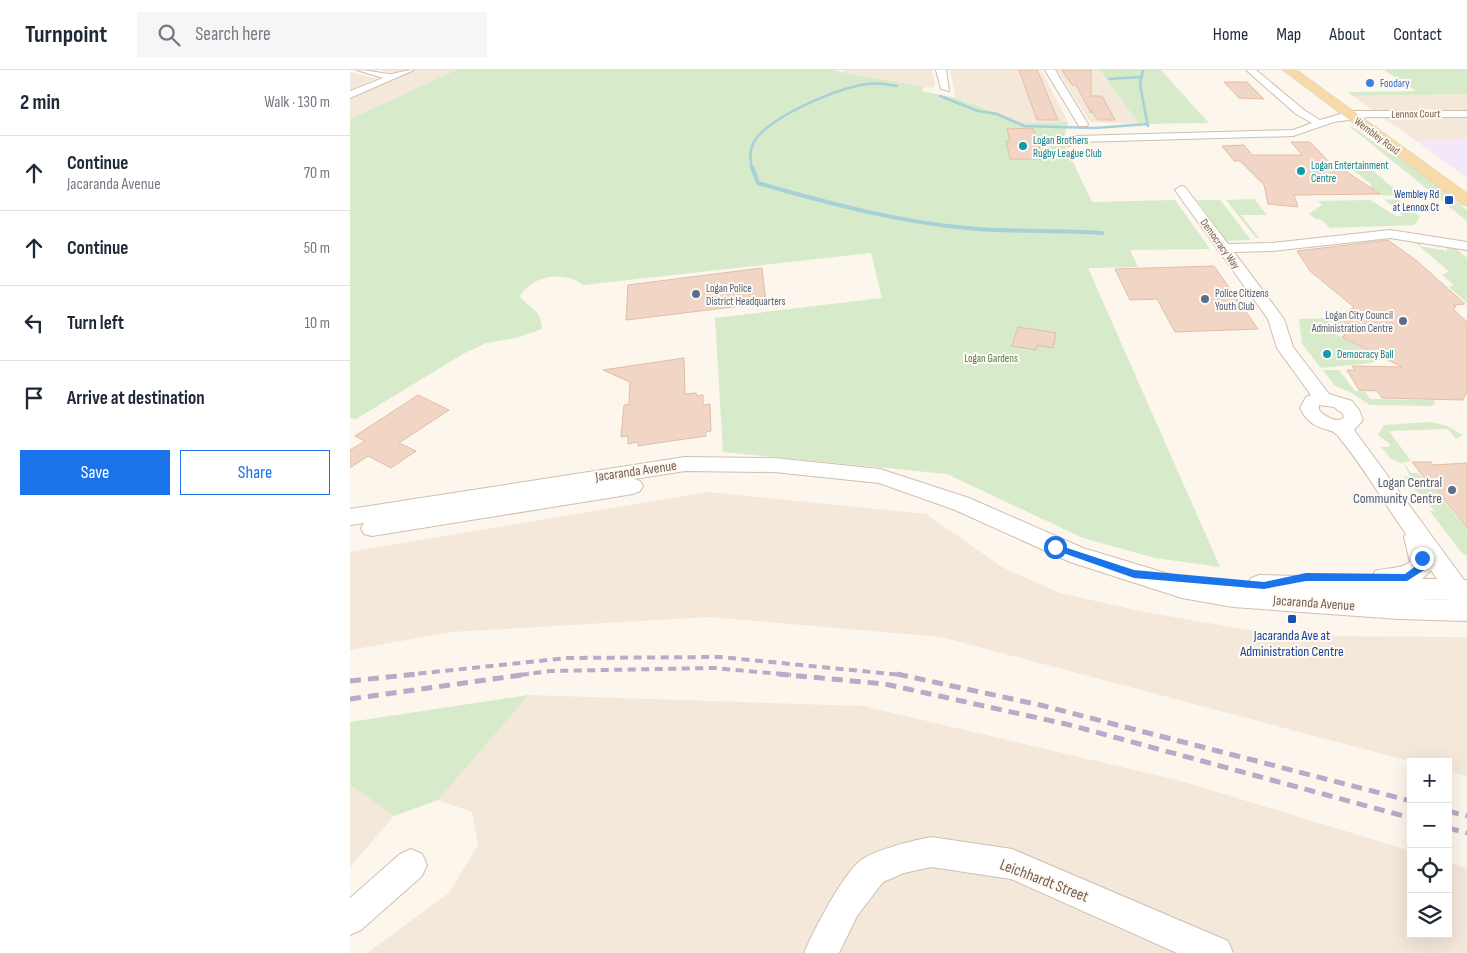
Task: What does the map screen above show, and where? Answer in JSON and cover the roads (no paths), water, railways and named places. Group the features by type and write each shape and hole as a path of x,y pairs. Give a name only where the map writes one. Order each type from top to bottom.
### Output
{"main road":[{"name":"Wembley Road","path":"1289,70 1332,103 1355,115 1467,189"},
{"name":"Wembley Road","path":"1303,70 1372,132 1467,201"}],"street":[{"path":"362,70 393,76"},
{"path":"350,95 409,70"},
{"path":"942,70 946,89"},
{"path":"1050,70 1082,124"},
{"path":"1251,70 1300,112 1321,121 1342,123 1372,132"},
{"path":"1321,121 1332,103"},
{"name":"Lennox Court","path":"1069,143 1077,139 1293,133 1311,129 1321,121 1355,115 1467,114"},
{"name":"Democracy Way","path":"1181,190 1276,319 1285,348 1323,398 1312,401 1308,408 1310,413 1327,424 1342,427 1465,599"},
{"path":"1223,248 1272,247 1390,234 1467,246"},
{"path":"1467,239 1464,241 1467,246"},
{"name":"Jacaranda Avenue","path":"350,517 522,488 685,464 731,463 880,476 962,504 1027,535 1078,556 1182,588 1233,597 1399,609 1465,599"},
{"name":"Jacaranda Avenue","path":"350,532 698,476 736,475 873,488 922,490"},
{"path":"1264,585 1306,577 1407,577 1421,567 1422,558 1411,523"},
{"name":"Jacaranda Avenue","path":"1134,574 1465,599"},
{"name":"Leichhardt Street","path":"821,953 846,905 872,871 903,858 931,852 1012,864 1216,953"},
{"path":"350,919 411,864"}],"waterway":[{"path":"1143,70 1140,85 1148,124"},
{"path":"1109,79 1140,77"},
{"path":"752,169 750,155 754,142 762,132 788,114 805,105 853,87 866,84 897,86"},
{"path":"940,96 978,111 997,114 1024,126 1095,128 1148,124"},
{"path":"752,167 758,183 839,205 894,217 977,229 1102,233"}],"railway":[{"path":"405,675 567,658 720,657 901,675"},
{"path":"520,675 550,671 715,668 791,675"},
{"path":"350,681 417,674"},
{"path":"350,699 529,674"},
{"path":"778,674 885,684 1070,725 1407,817"},
{"path":"897,674 901,675"},
{"path":"901,675 1040,705 1407,800"},
{"path":"1452,812 1467,816"},
{"path":"1452,829 1467,833"}],"place":[{"name":"Foodary","path":"1370,83"},
{"name":"Logan Brothers Rugby League Club","path":"1023,146"},
{"name":"Logan Entertainment Centre","path":"1301,171"},
{"name":"Wembley Rd at Lennox Ct","path":"1449,200"},
{"name":"Logan Police District Headquarters","path":"696,294"},
{"name":"Police Citizens Youth Club","path":"1205,299"},
{"name":"Logan City Council Administration Centre","path":"1403,321"},
{"name":"Democracy Ball","path":"1327,354"},
{"name":"Logan Central Community Centre","path":"1452,490"},
{"name":"Jacaranda Ave at Administration Centre","path":"1292,619"}],"park label":[{"name":"Logan Gardens","path":"991,358"}]}
